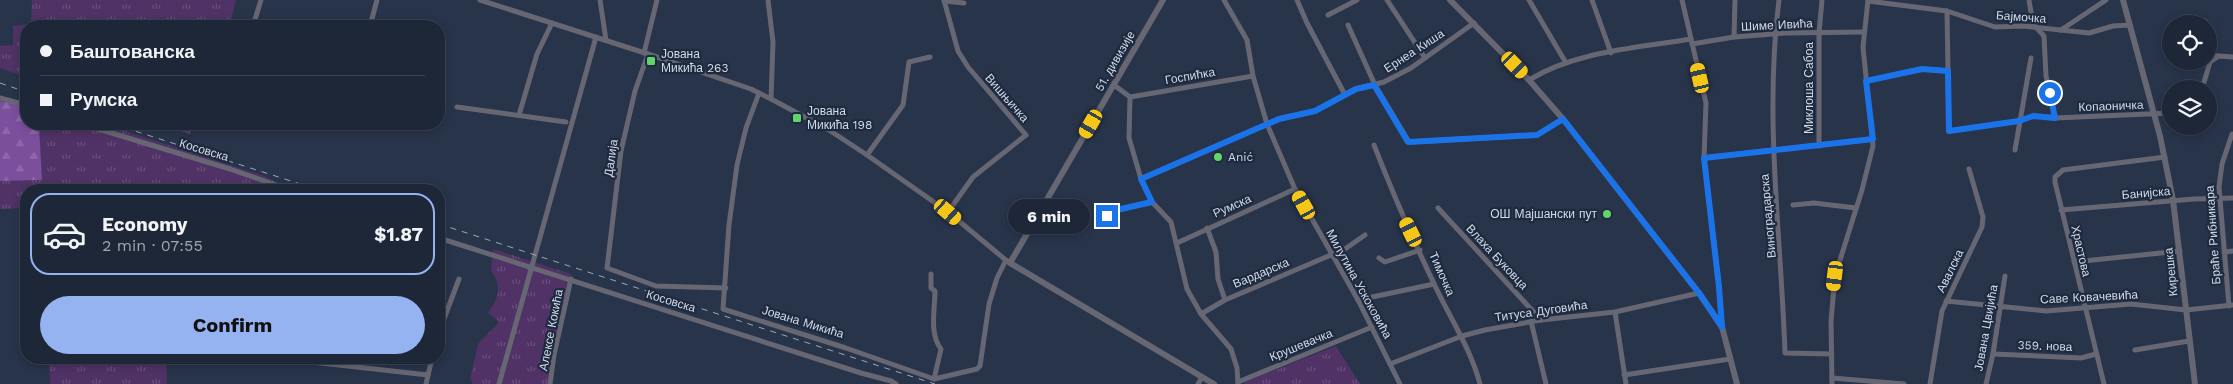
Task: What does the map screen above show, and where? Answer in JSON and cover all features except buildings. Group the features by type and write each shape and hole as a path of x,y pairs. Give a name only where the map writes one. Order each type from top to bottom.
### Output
{"street":[{"path":"255,20 261,0"},
{"path":"372,20 377,0"},
{"path":"480,0 596,36 772,99 829,130 867,155 948,212 1008,262 1214,384"},
{"path":"600,0 606,40"},
{"name":"Далија","path":"657,0 646,53 621,152 607,268 656,286 726,288"},
{"path":"768,0 773,42 772,99"},
{"path":"944,0 964,3"},
{"name":"Вишњичка","path":"944,0 958,51 968,67 1026,135 973,177 948,212"},
{"name":"51. дивизије","path":"1008,262 1163,0"},
{"name":"Милутина Ускоковића","path":"1224,0 1247,40 1253,76 1268,124 1295,189 1358,300 1400,384"},
{"path":"1297,0 1307,24 1345,95"},
{"path":"1328,15 1357,0"},
{"path":"1387,0 1424,58"},
{"path":"1450,0 1529,80 1563,119 1699,293 1722,327"},
{"path":"1529,0 1566,63"},
{"path":"1592,0 1611,53"},
{"path":"1682,0 1706,103 1704,158 1722,327 1737,384"},
{"path":"1734,37 1735,0"},
{"name":"Виноградарска","path":"1779,0 1772,85 1772,150 1781,256 1785,353 1832,354"},
{"name":"Миклоша Сабоа","path":"1819,146 1819,33 1822,0"},
{"path":"2029,0 2036,28 2044,36 2046,76 2055,118"},
{"name":"Бајмочка","path":"1868,1 1947,11 1995,27 2061,30 2106,0"},
{"name":"Кирешка","path":"2123,0 2165,157 2180,251 2195,384"},
{"path":"1868,1 1864,32 1866,81 1873,139 1871,157 1835,276 1832,321 1832,381 1904,384"},
{"path":"1866,81 1922,69 1948,71 1947,11"},
{"path":"519,115 537,54 552,23"},
{"name":"Ернеа Киша","path":"1141,179 1279,119 1315,111 1363,86 1374,85 1397,76 1474,23"},
{"path":"1348,25 1374,85 1408,142 1537,135 1563,119"},
{"path":"2061,30 2089,33 2113,26 2130,26"},
{"name":"Шиме Ивића","path":"1529,80 1566,63 1611,53 1734,37 1864,32"},
{"path":"499,384 596,36"},
{"path":"2219,56 2233,57"},
{"path":"867,155 903,105 909,62 930,57"},
{"path":"2015,150 2031,58"},
{"name":"Копаоничка","path":"1948,71 1949,131 2019,121 2033,116 2055,118 2155,114"},
{"name":"Госпићка","path":"1130,97 1253,76"},
{"path":"1114,85 1130,97 1129,138 1141,179 1152,202 1171,222 1184,279 1192,299 1201,314 1231,349 1237,368 1238,383"},
{"name":"Јована Микића","path":"759,93 746,128 737,165 729,225 726,288 722,309 934,378"},
{"path":"0,98 20,103"},
{"path":"457,107 519,115 524,118 566,122"},
{"path":"2155,114 2162,114"},
{"name":"Косовска","path":"102,130 273,184"},
{"name":"Браће Рибникара","path":"2231,306 2224,252 2220,176 2232,134"},
{"path":"1704,158 1873,139"},
{"name":"Тимочка","path":"1374,145 1397,204 1420,250 1434,284 1462,336 1480,384"},
{"path":"2061,210 2055,182 2058,172 2165,157"},
{"name":"Авалска","path":"1930,384 1939,325 1946,301 1982,227 1983,217 1969,169"},
{"name":"Румска","path":"1177,242 1295,189"},
{"name":"Банијска","path":"2061,210 2173,200 2233,198"},
{"path":"1106,218 1112,211 1152,202"},
{"path":"1793,205 1814,203 1856,208"},
{"name":"Влаха Буковца","path":"1438,208 1541,320"},
{"name":"Храстова","path":"2061,210 2104,384"},
{"path":"1207,228 1216,252 1218,279 1225,300"},
{"name":"Вардарска","path":"1201,314 1225,300 1345,249 1365,235"},
{"name":"Косовска","path":"445,240 852,370 891,380 896,384"},
{"path":"1379,258 1385,262 1420,250"},
{"path":"2074,262 2180,251"},
{"path":"2224,252 2233,251"},
{"path":"931,274 931,288 935,291 934,335 941,349 934,378 977,369 980,366 989,304 997,278 1008,262"},
{"name":"Јована Цвијића","path":"1986,384 1994,354 2005,276"},
{"name":"Алексе Кокића","path":"550,384 554,355 571,279"},
{"path":"445,317 460,280"},
{"path":"1358,300 1434,284"},
{"name":"Титуса Дуговића","path":"1390,364 1462,336 1531,321 1615,312 1699,293"},
{"name":"Саве Ковачевића","path":"1946,301 2000,308 2046,311 2131,304 2186,310 2231,306"},
{"path":"1615,312 1626,384"},
{"path":"1531,321 1546,384"},
{"name":"Крушевачка","path":"1238,383 1372,327"},
{"path":"2135,350 2189,341"},
{"name":"359. нова","path":"1994,354 2081,358 2096,354"},
{"path":"1624,375 1730,359"},
{"path":"327,364 428,376"},
{"path":"426,384 431,364"},
{"path":"1198,384 1202,377"}],"green space":[{"path":"32,0 236,0 231,20 31,20"},
{"path":"20,25 20,75 0,68 0,46 13,45 13,26"},
{"path":"0,101 20,103 20,130 39,130 42,180 0,181"},
{"path":"39,130 122,130 264,176 280,184 20,184 20,208 0,209 0,181 42,180"},
{"path":"178,130 191,130 190,134"},
{"path":"493,249 571,274 559,317 549,384 473,384 470,379 478,344 499,322 488,313 498,292 497,282 491,271"},
{"path":"1336,346 1360,384 1245,384 1245,382"},
{"path":"49,364 166,364 167,384 50,384"}],"railway":[{"path":"0,83 20,90"},
{"path":"132,130 300,184"},
{"path":"445,226 935,384"}],"place":[{"name":"Јована Микића 263","path":"651,61"},
{"name":"Јована Микића 198","path":"797,118"},
{"name":"Anić","path":"1218,157"},
{"name":"ОШ Мајшански пут","path":"1607,214"}],"route":[{"path":"1107,216 1112,211 1152,202 1141,179 1215,145 1279,119 1315,111 1363,86 1374,85 1408,142 1537,135 1563,119 1699,293 1722,327 1704,158 1873,139 1866,81 1904,72 1922,69 1948,71 1949,131 2019,121 2033,116 2055,118 2050,93"}]}
